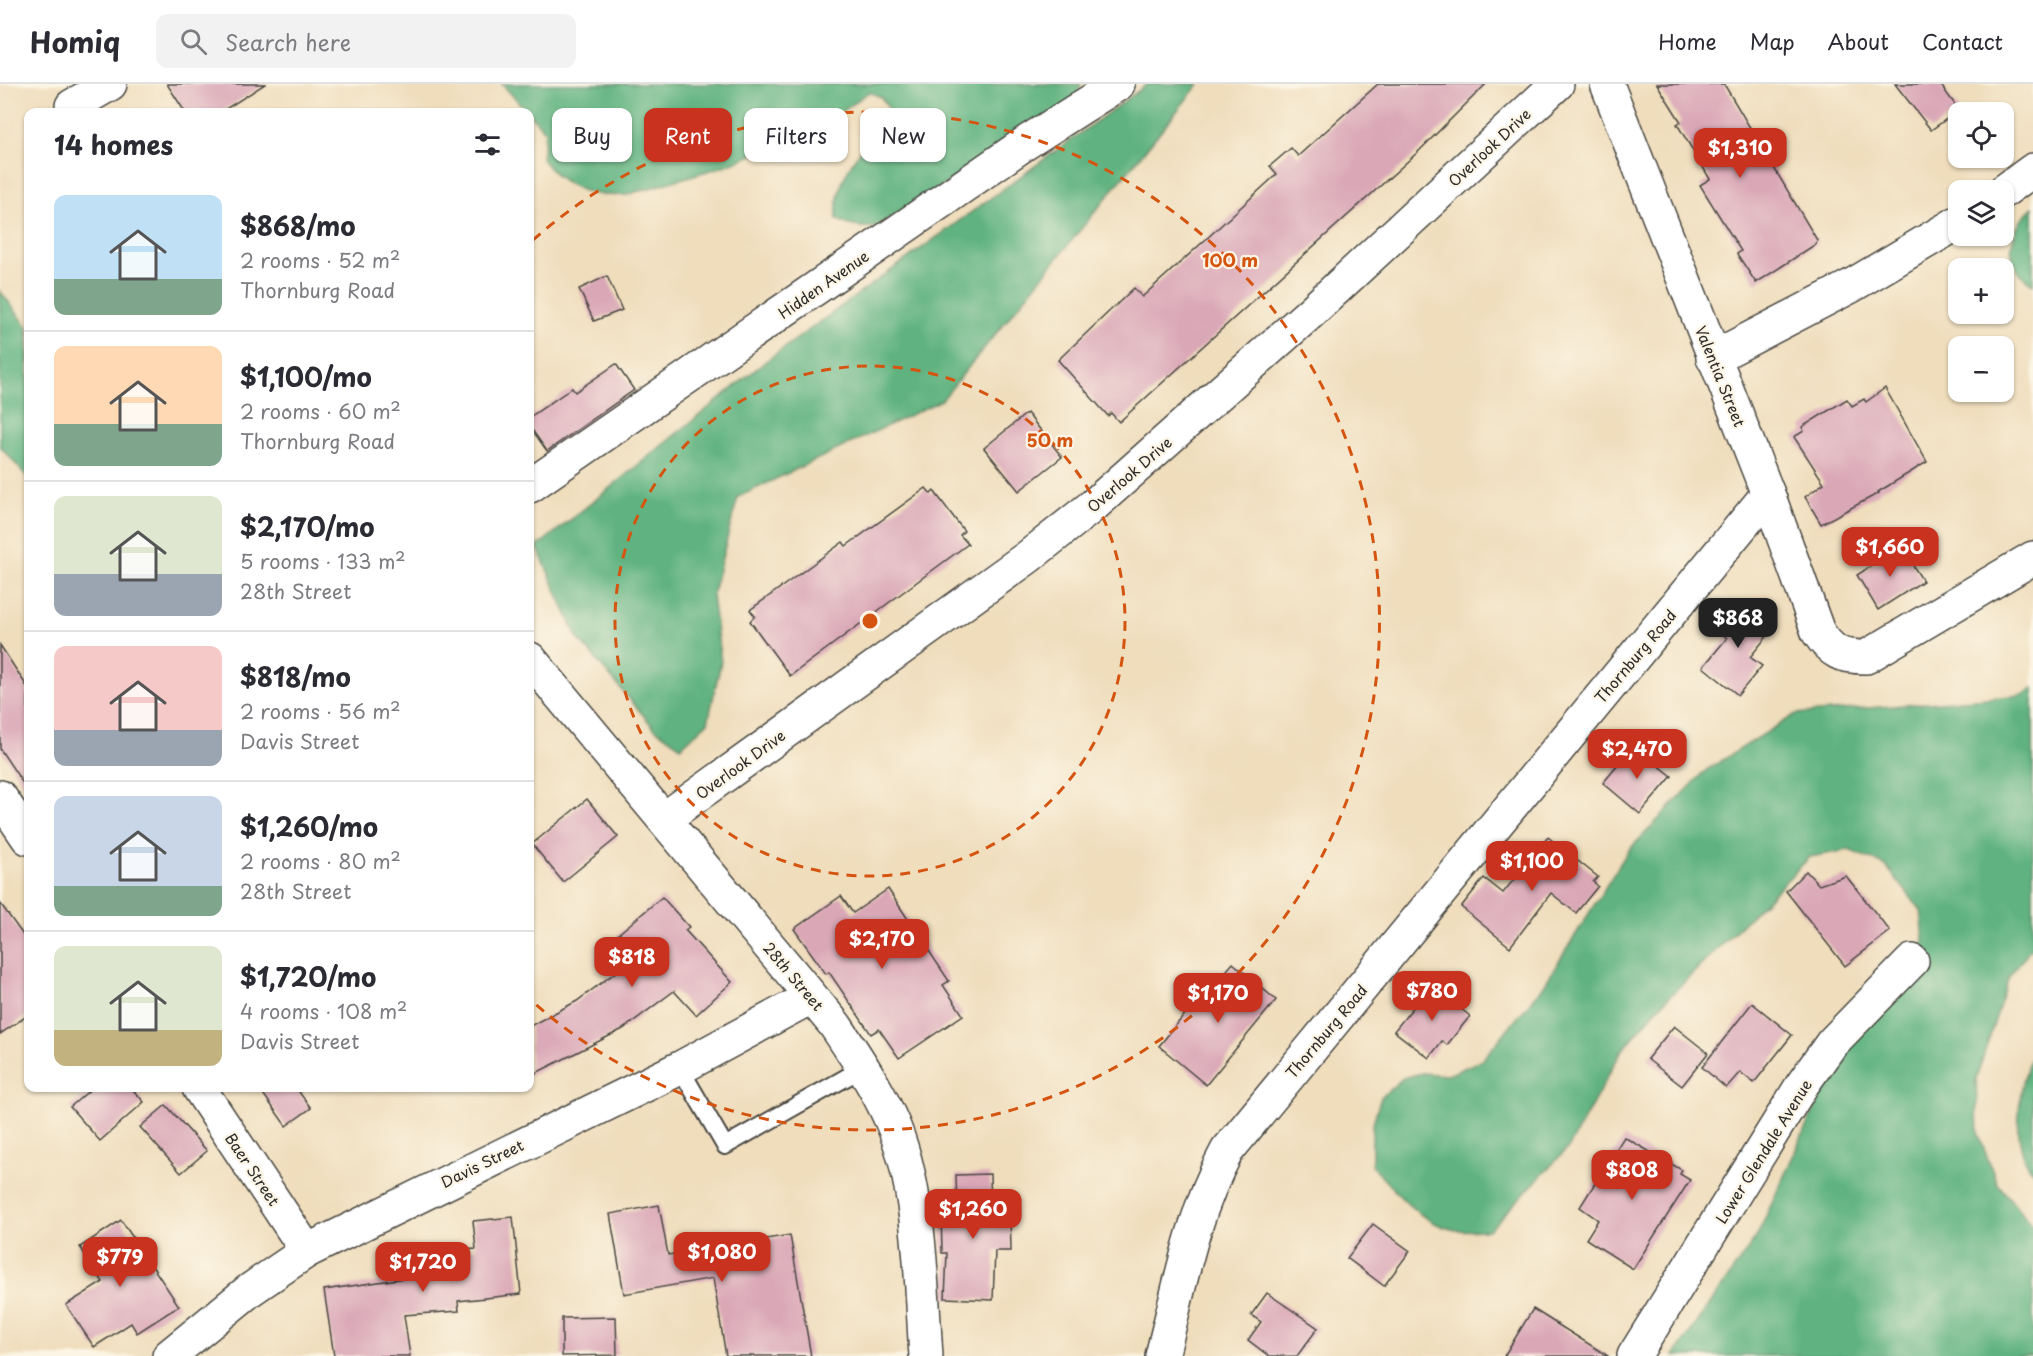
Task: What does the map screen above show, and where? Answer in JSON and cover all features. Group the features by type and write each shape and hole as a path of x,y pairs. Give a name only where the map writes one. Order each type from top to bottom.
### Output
{"street":[{"path":"70,101 110,84"},
{"name":"Hidden Avenue","path":"534,483 1027,142 1118,84"},
{"name":"Overlook Drive","path":"664,819 1028,557 1095,504 1311,312 1557,84"},
{"name":"Valentia Street","path":"1607,84 1768,494 1818,632 1828,647 1846,657 1866,657 2033,558"},
{"path":"2014,184 2033,170"},
{"path":"1713,358 1851,286 1948,229"},
{"name":"Thornburg Road","path":"1162,1356 1197,1217 1210,1183 1227,1151 1768,494"},
{"name":"28th Street","path":"534,664 835,1025 863,1068 892,1121 911,1185 926,1356"},
{"path":"0,797 24,832"},
{"name":"Lower Glendale Avenue","path":"1634,1356 1802,1085 1832,1043 1912,961"},
{"name":"Davis Street","path":"169,1356 250,1290 307,1251 680,1068 811,997"},
{"name":"Baer Street","path":"202,1092 307,1251"}],"lane":[{"path":"680,1068 725,1146 863,1068"}],"green space":[{"path":"502,84 1081,84 1074,104 876,227 851,225 837,219 840,187 846,173 860,152 860,162 946,162 946,108 888,108 881,97 869,92 847,108 744,108 744,158 721,167 626,195 613,196 579,189 550,169 542,159 545,131 534,119 534,108 524,108"},
{"path":"1148,84 1199,84 942,400 738,497 712,596 721,662 708,722 681,747 654,728 577,637 537,547 766,361"},
{"path":"2033,207 2033,285 2016,267 2012,256 2015,233"},
{"path":"0,291 24,322 24,473 0,446"},
{"path":"2033,688 2033,945 2009,977 1976,1079 1978,1133 1997,1183 2033,1226 2033,1356 1674,1356 1757,1236 1843,1045 1914,970 1924,941 1921,910 1885,865 1849,850 1810,857 1658,1008 1621,1052 1569,1147 1489,1230 1456,1230 1428,1220 1398,1195 1372,1166 1372,1126 1381,1097 1403,1078 1422,1073 1448,1075 1482,1060 1543,987 1628,851 1705,771 1796,714 2023,695"},
{"path":"2033,1052 2033,1172 2021,1146 2019,1113 2024,1080"}],"building":[{"path":"167,84 265,84 227,108 182,108"},
{"path":"1378,84 1486,84 1419,151 1119,422 1111,413 1108,416 1058,360 1134,288 1142,297 1204,241 1277,174 1270,166 1291,148 1298,156"},
{"path":"1657,84 1724,84 1817,240 1816,244 1756,283 1737,254 1741,251 1700,185 1710,179 1677,124 1681,122"},
{"path":"1895,84 1940,84 1953,102 1948,102 1948,118 1931,130"},
{"path":"607,276 622,310 594,321 579,289"},
{"path":"616,364 634,390 547,451 534,433 534,414 572,388 575,392"},
{"path":"1885,388 1927,462 1879,493 1821,524 1805,497 1824,483 1794,437 1804,431 1802,427 1847,399 1852,406 1864,399 1866,402"},
{"path":"1027,413 1062,457 1019,491 984,448"},
{"path":"926,488 931,494 934,491 964,531 960,535 968,544 790,676 750,621 755,616 750,610 843,542 846,546"},
{"path":"1901,547 1923,581 1878,610 1857,575"},
{"path":"1736,605 1747,613 1749,610 1773,629 1750,657 1762,666 1738,695 1703,667 1727,638 1716,629"},
{"path":"0,645 24,682 24,785 0,749"},
{"path":"1634,746 1672,776 1640,814 1603,783"},
{"path":"587,799 618,837 563,882 534,846 534,842"},
{"path":"1548,837 1598,877 1593,882 1598,886 1576,913 1551,893 1510,947 1461,907 1484,878 1503,893"},
{"path":"1806,871 1819,885 1846,876 1890,931 1845,966 1786,891"},
{"path":"888,889 949,981 943,985 963,1015 899,1058 879,1029 871,1034 829,972 826,974 794,929 841,896 853,913"},
{"path":"662,897 689,927 685,930 732,982 696,1015 674,991 623,1029 534,1074 534,1024 577,1001 636,957 617,935"},
{"path":"0,903 24,936 24,1018 0,1034"},
{"path":"1233,963 1276,1000 1206,1085 1159,1046 1191,1007 1194,1009"},
{"path":"1431,985 1470,1016 1447,1045 1442,1041 1429,1058 1394,1031"},
{"path":"1752,1003 1792,1035 1754,1083 1740,1072 1726,1088 1702,1067"},
{"path":"1674,1026 1708,1053 1682,1086 1647,1059"},
{"path":"87,1092 135,1092 144,1102 100,1141 70,1107"},
{"path":"262,1092 299,1092 311,1108 286,1126"},
{"path":"166,1105 207,1151 181,1173 140,1127"},
{"path":"1624,1137 1682,1170 1680,1174 1690,1180 1633,1269 1586,1239 1598,1220 1580,1207"},
{"path":"990,1174 991,1211 1010,1211 1011,1251 995,1251 993,1300 945,1298 947,1253 942,1253 941,1210 957,1210 956,1175"},
{"path":"659,1205 668,1255 790,1235 811,1356 726,1356 713,1278 624,1294 610,1214"},
{"path":"513,1217 521,1294 458,1301 459,1311 404,1315 410,1356 334,1356 324,1290 419,1276 417,1253 476,1249 473,1221"},
{"path":"121,1220 179,1306 137,1333 131,1323 94,1347 66,1305 103,1282 80,1247"},
{"path":"1373,1224 1410,1251 1384,1286 1347,1258"},
{"path":"1267,1293 1318,1328 1297,1356 1269,1356 1248,1340 1261,1322 1251,1315"},
{"path":"1533,1309 1608,1356 1504,1356"},
{"path":"616,1317 617,1355 562,1356 562,1318"}]}
